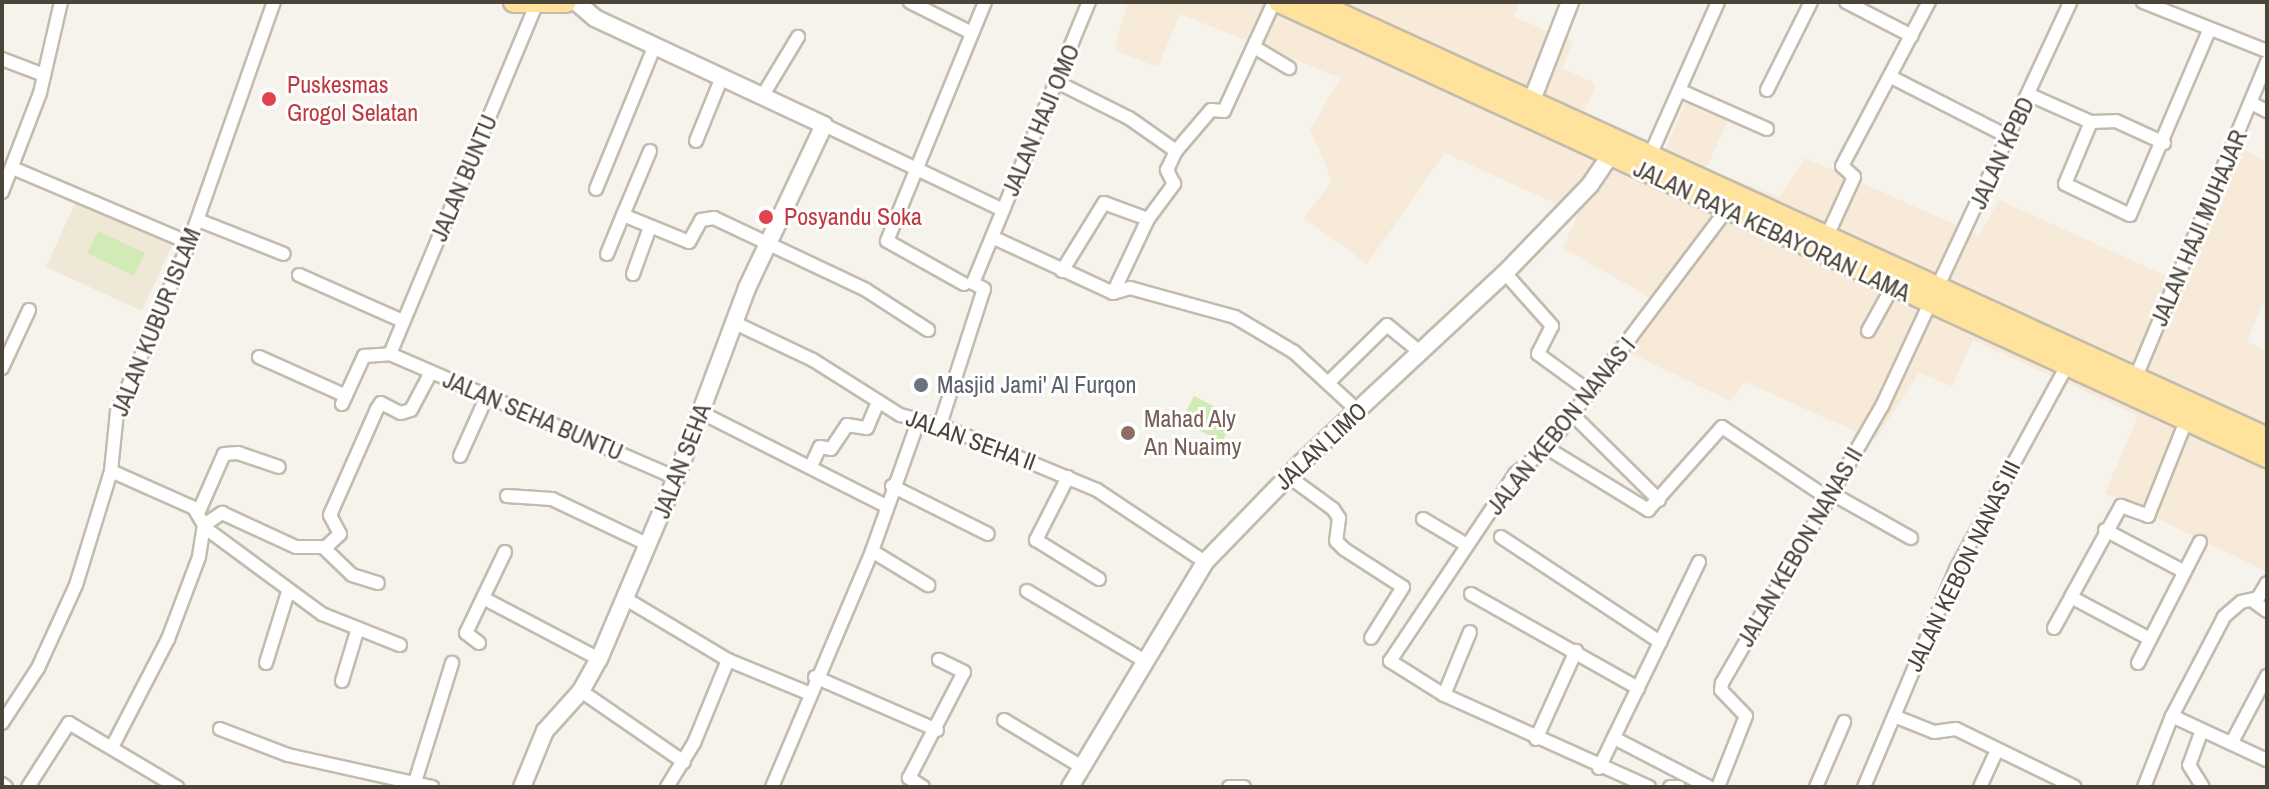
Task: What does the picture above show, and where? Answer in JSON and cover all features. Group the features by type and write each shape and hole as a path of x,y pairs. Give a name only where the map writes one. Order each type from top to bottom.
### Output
{"main road":[{"path":"514,2 566,2"},
{"name":"JALAN RAYA KEBAYORAN LAMA","path":"1276,2 1323,12 1731,202 1893,286 1936,296"},
{"name":"JALAN RAYA KEBAYORAN LAMA","path":"1731,202 1827,236 1936,296 2189,412 2267,457"},
{"name":"JALAN RAYA KEBAYORAN LAMA","path":"2189,412 2267,438"}],"street":[{"path":"3,189 15,169 44,75 61,2"},
{"name":"JALAN KUBUR ISLAM","path":"2,723 6,707 38,668 77,582 111,471 117,412 198,220 274,2"},
{"path":"576,2 595,18 918,166 1003,210"},
{"path":"910,2 972,33"},
{"path":"964,284 887,243 985,2"},
{"name":"JALAN HAJI OMO","path":"940,425 984,289 973,283 1089,2"},
{"path":"1113,293 1148,219 1175,181 1167,170 1176,151 1211,110 1224,111 1276,2"},
{"path":"1528,110 1570,2"},
{"path":"1646,164 1718,2"},
{"path":"1767,90 1811,2"},
{"path":"1846,2 1912,36"},
{"path":"1827,236 1854,175 1842,166 1929,2"},
{"name":"JALAN KPBD","path":"1936,296 2070,2"},
{"path":"2143,2 2209,31 2267,51"},
{"name":"JALAN BUNTU","path":"390,354 537,3"},
{"path":"2091,122 2065,184 2124,215 2137,208 2209,31"},
{"path":"763,95 798,37"},
{"path":"596,189 655,45"},
{"path":"1254,47 1289,68"},
{"path":"2,59 44,75"},
{"name":"JALAN HAJI MUHAJAR","path":"2132,386 2267,62"},
{"path":"696,141 722,77"},
{"path":"1891,77 2009,137"},
{"path":"1057,82 1129,118 1176,151"},
{"path":"1681,91 1767,129"},
{"path":"2030,95 2091,122 2116,121 2164,143"},
{"path":"2251,103 2267,111"},
{"name":"JALAN SEHA","path":"522,787 545,731 581,691 599,659 649,545 768,242 824,125"},
{"name":"JALAN LIMO","path":"1070,787 1205,562 1288,476 1505,273 1614,149"},
{"path":"607,254 650,151"},
{"path":"15,169 189,243"},
{"name":"JALAN KEBON NANAS I","path":"1444,695 1390,661 1515,474 1547,448 1731,202"},
{"path":"1062,271 1104,203 1148,219"},
{"path":"623,215 689,242 708,217 768,242 866,290 928,330"},
{"path":"198,220 284,254"},
{"path":"633,274 650,227"},
{"path":"992,237 1113,293 1130,288 1235,317 1294,352 1358,411"},
{"path":"1505,273 1552,326 1538,354 1582,386"},
{"path":"299,275 403,321"},
{"path":"1868,331 1893,286"},
{"name":"JALAN KEBON NANAS II","path":"1718,787 1746,716 1720,686 1882,406 1936,296"},
{"path":"2,368 29,310"},
{"name":"JALAN SEHA II","path":"735,323 813,360 877,404 918,422 940,425 1068,477 1205,562"},
{"path":"1329,382 1387,325 1421,353"},
{"path":"259,357 344,400 364,356 390,354"},
{"name":"JALAN SEHA BUNTU","path":"390,354 676,478"},
{"name":"JALAN KEBON NANAS III","path":"1864,787 1956,569 2071,358"},
{"path":"204,526 222,513 296,547 323,547 339,536 330,515 377,409 381,403 401,413 411,410 431,372"},
{"path":"460,456 487,396"},
{"path":"811,466 820,446 831,449 847,425 867,428 877,404"},
{"path":"700,412 884,505"},
{"path":"2054,628 2105,530 2123,505 2148,516 2189,412"},
{"path":"1573,415 1659,500"},
{"path":"772,787 808,693 872,551 884,505 918,422"},
{"path":"1547,448 1644,511 1659,500 1720,427 1828,495 1911,538"},
{"path":"113,745 166,643 199,557 204,526 199,511 224,454 238,453 279,467"},
{"path":"111,471 199,511"},
{"path":"1288,476 1333,509 1339,518 1336,541 1344,549 1403,587 1371,638"},
{"path":"1068,477 1036,540 1099,579"},
{"path":"892,486 988,534"},
{"path":"507,496 552,499 649,545"},
{"path":"1423,519 1467,545"},
{"path":"204,526 288,592 358,628 400,645"},
{"path":"2105,530 2185,572"},
{"path":"1501,537 1660,642"},
{"path":"2138,663 2200,542"},
{"path":"323,547 352,575 378,583"},
{"path":"872,551 928,585"},
{"path":"479,643 466,633 505,552"},
{"path":"1599,768 1699,562"},
{"path":"2253,601 2267,583"},
{"path":"1027,591 1145,661"},
{"path":"266,663 288,592"},
{"path":"1471,594 1638,688"},
{"path":"2071,597 2150,639"},
{"path":"483,598 599,659"},
{"path":"626,599 728,660 808,693"},
{"path":"2144,787 2172,716 2224,617 2241,602 2253,601 2267,611"},
{"path":"342,681 358,628"},
{"path":"1470,632 1444,695 1599,768 1649,787"},
{"path":"1536,739 1576,651"},
{"path":"667,787 684,762 728,660"},
{"path":"923,787 909,778 937,730 964,672 939,660"},
{"path":"415,782 452,663"},
{"path":"2232,742 2267,676"},
{"path":"815,677 937,730"},
{"path":"581,691 684,762"},
{"path":"1894,716 1934,732 1956,729 2075,787"},
{"path":"2172,716 2267,760"},
{"path":"1004,720 1082,767"},
{"path":"1816,787 1844,722"},
{"path":"28,787 69,723 113,745 116,753 177,787"},
{"path":"220,729 288,755 432,787"},
{"path":"2202,730 2189,765 2203,787"},
{"path":"1614,738 1709,787"},
{"path":"1980,787 1997,750"},
{"path":"1670,787 1679,787"}],"shaded area":[{"path":"1128,2 1520,2 1513,17 1573,41 1562,68 1596,84 1580,121 1663,155 1688,97 1730,115 1706,169 1779,197 1805,158 1979,235 1999,200 2182,283 2241,149 2267,161 2267,292 2247,342 2267,351 2267,572 2105,493 2138,416 1973,340 1952,386 1919,373 1875,440 1745,382 1730,401 1629,352 1651,298 1563,248 1578,214 1445,153 1367,264 1304,218 1332,181 1310,129 1341,78 1180,14 1158,67 1114,50"},
{"path":"78,197 174,241 142,311 46,267"}],"green space":[{"path":"98,231 145,253 134,276 87,253"},
{"path":"1194,396 1235,417 1222,442 1181,421"}],"place":[{"name":"Puskesmas Grogol Selatan","path":"269,99"},
{"name":"Posyandu Soka","path":"766,217"},
{"name":"Masjid Jami' Al Furqon","path":"921,385"},
{"name":"Mahad Aly An Nuaimy","path":"1128,433"}]}
